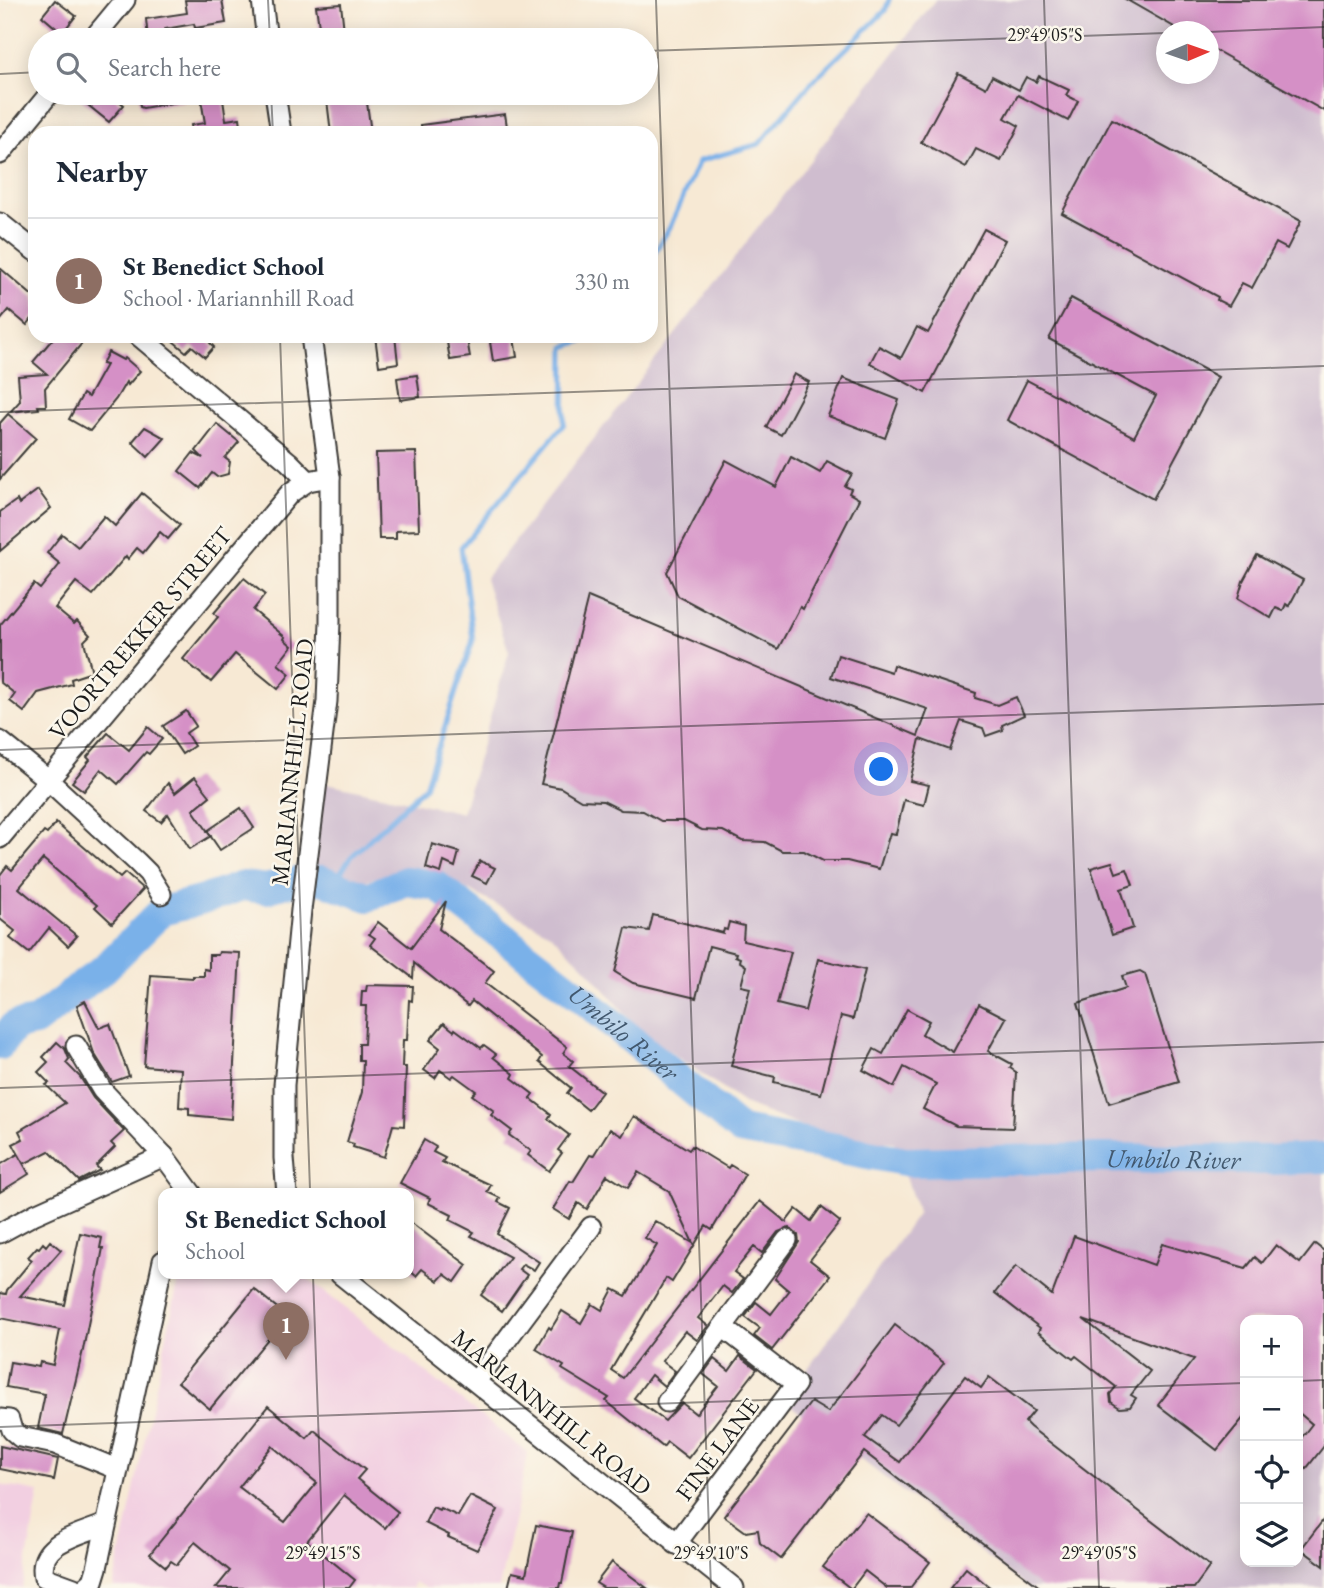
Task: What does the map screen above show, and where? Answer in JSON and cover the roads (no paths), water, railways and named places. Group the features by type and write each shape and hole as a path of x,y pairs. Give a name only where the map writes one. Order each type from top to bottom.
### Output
{"street":[{"path":"100,28 112,9 125,0"},
{"path":"262,0 266,28"},
{"path":"0,154 40,105"},
{"path":"277,105 280,126"},
{"path":"0,223 28,245"},
{"path":"147,343 308,481"},
{"name":"MARIANNHILL ROAD","path":"286,1188 284,1085 301,910 327,701 331,564 330,477 312,343"},
{"name":"VOORTREKKER STREET","path":"0,838 290,493 308,481 330,477"},
{"path":"0,741 48,780 138,862 149,873 162,894"},
{"path":"76,1046 102,1090 164,1156 188,1188"},
{"path":"0,1233 35,1214 164,1156"},
{"path":"476,1381 591,1227"},
{"path":"667,1402 787,1240"},
{"path":"85,1588 93,1581 159,1279"},
{"name":"MARIANNHILL ROAD","path":"347,1279 432,1337 476,1381 734,1588"},
{"name":"FINE LANE","path":"676,1544 796,1384 724,1328"},
{"path":"0,1419 9,1420 12,1430 20,1437 55,1444 117,1469"},
{"path":"74,1588 44,1577 42,1564 48,1550 106,1524"}],"waterway":[{"path":"658,247 670,227 699,161 759,144 811,83 885,11 889,0"},
{"path":"322,880 338,876 351,857 425,787 473,640 461,547 564,424 565,347 577,343"},
{"name":"Umbilo River","path":"0,1045 14,1026 35,1022 105,968 162,911 242,886 267,889 283,883 322,880 368,897 406,881 437,886 582,998 740,1130 910,1162 1102,1158 1324,1158"}],"place":[{"name":"St Benedict School","path":"286,1360"}]}
